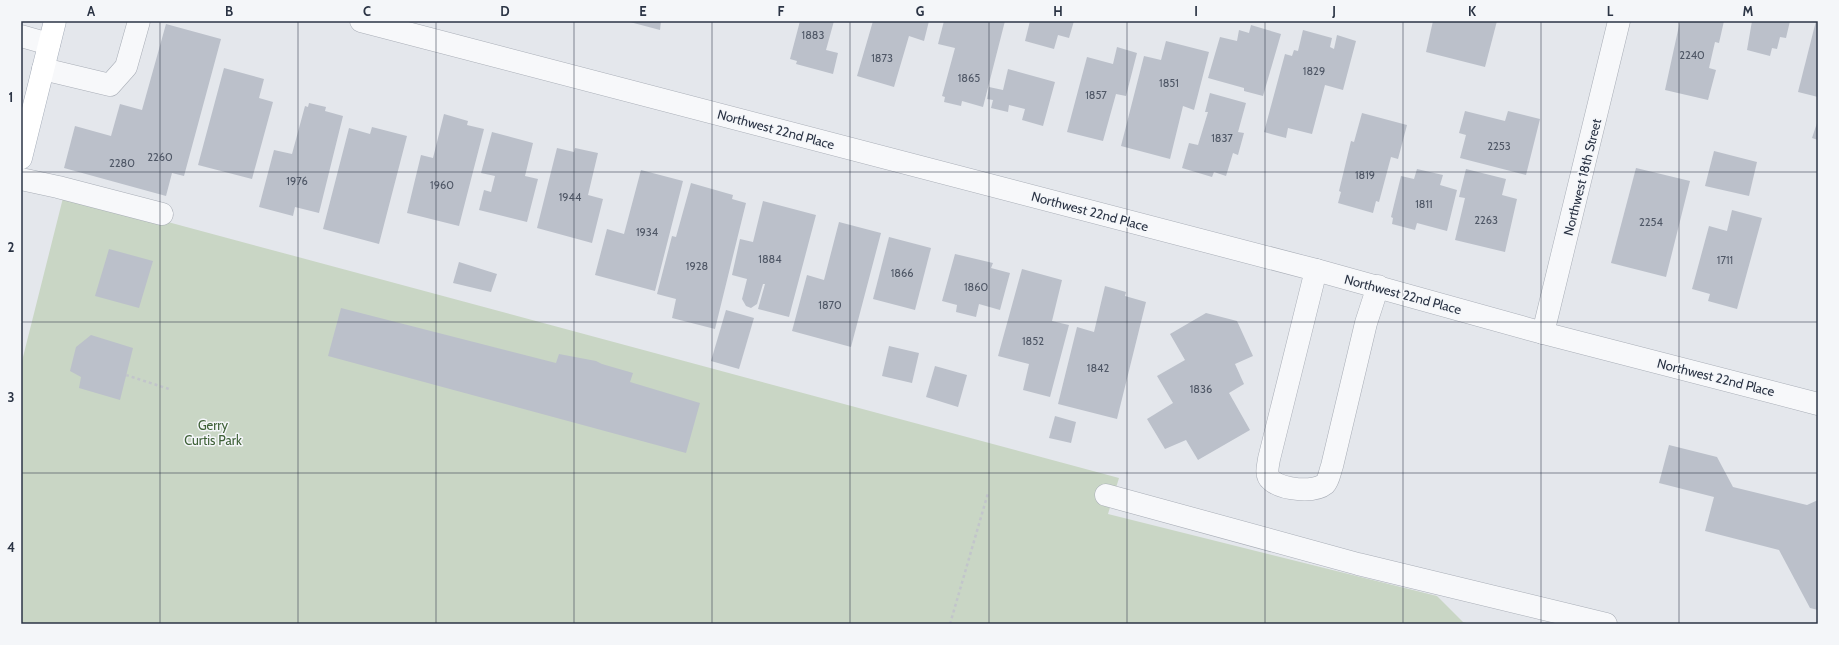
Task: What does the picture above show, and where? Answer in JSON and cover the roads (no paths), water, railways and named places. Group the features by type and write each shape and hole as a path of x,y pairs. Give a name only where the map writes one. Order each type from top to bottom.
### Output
{"main road":[{"path":"21,158 55,21"}],"street":[{"path":"43,69 110,85 126,67 139,21"},
{"name":"Northwest 22nd Place","path":"361,21 1378,286 1543,333 1818,404"},
{"name":"Northwest 18th Street","path":"1543,333 1619,21"},
{"path":"21,36 49,44"},
{"path":"21,179 162,214"},
{"path":"1316,270 1268,466 1267,472 1271,480 1280,485 1300,490 1316,489 1326,483 1332,466 1366,323 1378,286"},
{"path":"1106,495 1364,566 1606,624"}],"park label":[{"name":"Gerry Curtis Park","path":"213,432"}]}
